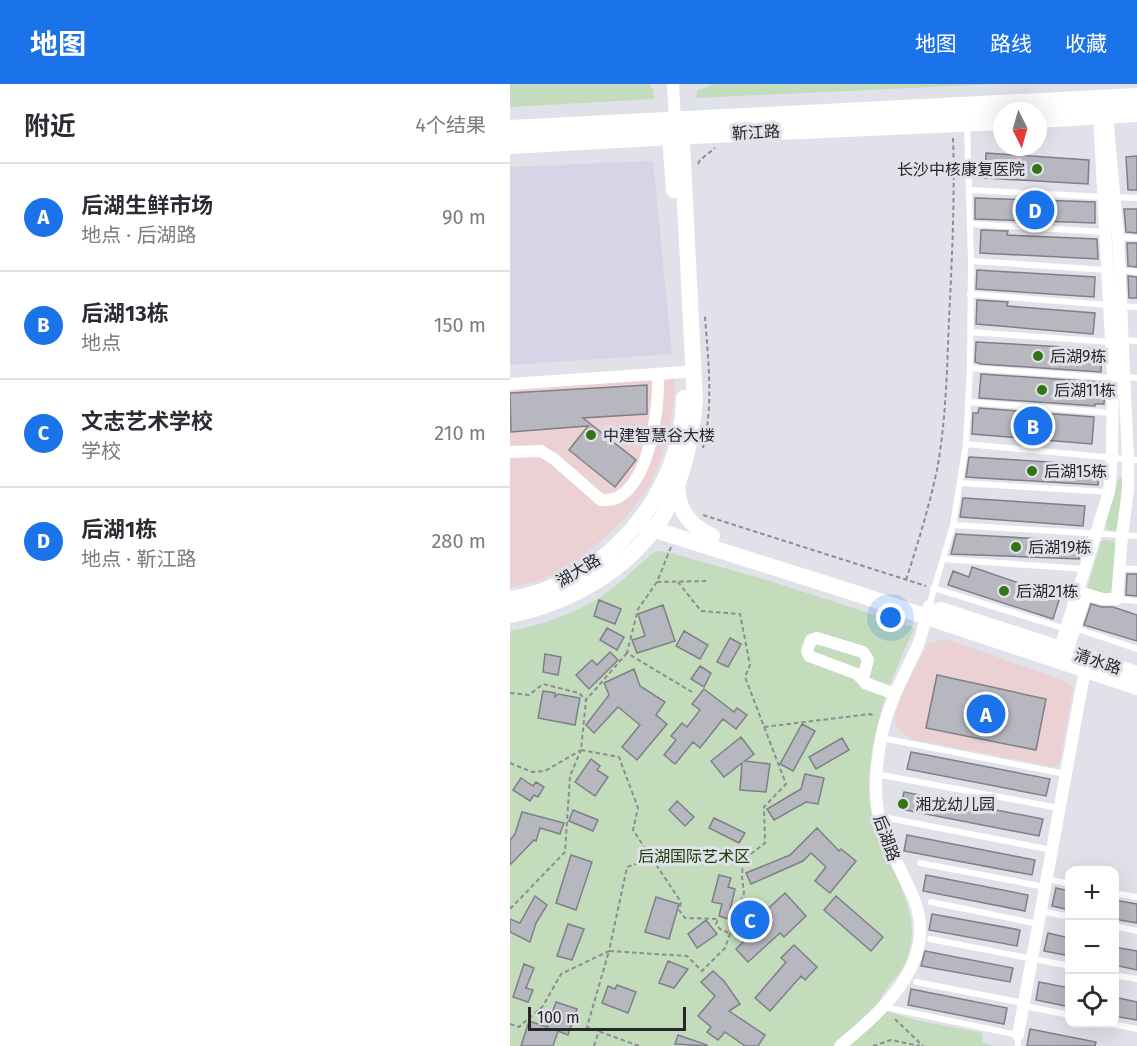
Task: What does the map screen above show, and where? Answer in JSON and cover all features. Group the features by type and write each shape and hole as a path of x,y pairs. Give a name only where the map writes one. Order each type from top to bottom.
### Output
{"main road":[{"path":"510,129 676,127 1137,97"},
{"path":"1047,118 1137,113"},
{"name":"靳江路","path":"510,145 639,138 676,127 717,141 993,122"},
{"path":"642,543 674,453 684,404 672,163 676,127"},
{"path":"676,127 690,172"},
{"path":"639,138 660,146 672,163"},
{"path":"712,536 694,526 682,510 677,495 677,482 692,434 696,401 688,158 693,150 708,138 717,141"},
{"path":"649,521 677,482"},
{"path":"649,521 712,536 927,611 1087,663 1137,687"},
{"path":"649,521 676,536"},
{"name":"湖大路","path":"510,599 559,584 591,565 649,521"},
{"path":"510,615 545,606 573,594 613,569 642,543 659,534 676,536 927,611"},
{"name":"清水路","path":"927,611 1064,650 1087,663 1137,674"}],"street":[{"path":"673,84 676,127"},
{"path":"1103,115 1109,197 1118,237 1113,270"},
{"path":"1070,628 1086,594 1102,599 1117,599 1122,536 1132,490 1132,460 1126,414 1125,378 1117,341 1113,270 1105,232 1109,197"},
{"path":"510,384 684,372"},
{"path":"510,452 541,452 554,459 601,500 612,500 624,494 642,465 651,440 657,414 658,374"},
{"path":"1064,650 1085,569 1109,492 1112,457 1126,414"},
{"name":"后湖路","path":"840,1046 883,1007 904,982 916,957 919,917 914,899 895,862 876,809 876,774 886,720 918,644 927,611"},
{"path":"864,681 868,660 866,654 817,638 811,640 807,651 809,657 857,674 868,686 895,694"},
{"path":"1018,1041 1087,663"}],"lane":[{"path":"927,611 954,525 966,444 970,368 971,261 967,123"},
{"path":"970,190 1137,198"},
{"path":"971,224 1105,232"},
{"path":"1118,237 1137,238"},
{"path":"971,261 1137,272"},
{"path":"970,294 1137,307"},
{"path":"970,332 1137,341"},
{"path":"970,368 1125,378"},
{"path":"968,402 1126,414"},
{"path":"966,444 1132,460"},
{"path":"960,483 1109,492"},
{"path":"954,525 1137,536"},
{"path":"943,559 1085,569"},
{"path":"1120,568 1137,569"},
{"path":"933,588 1137,649"},
{"path":"1117,599 1137,601"},
{"path":"882,738 1065,774"},
{"path":"876,774 1059,808"},
{"path":"879,816 1052,850"},
{"path":"920,863 1046,883 1065,884"},
{"path":"1119,893 1137,897"},
{"path":"931,902 1040,917 1065,917"},
{"path":"1119,927 1137,931"},
{"path":"930,939 1065,965"},
{"path":"1119,976 1137,979"},
{"path":"916,982 1065,1014"},
{"path":"883,1007 1018,1041"},
{"path":"1119,1025 1137,1029"}],"path":[{"path":"906,579 928,508 937,468 942,429 948,349 954,188 952,136"},
{"path":"690,172 717,141"},
{"path":"700,455 707,430 710,401 705,308"},
{"path":"702,514 933,588"},
{"path":"510,907 564,852 570,776 581,750 586,700 627,653 638,609 657,582 676,536"},
{"path":"657,582 706,581"},
{"path":"510,1024 519,1027 543,1006 561,974 609,951 687,956 702,971 725,948 744,893 743,860 765,843 764,807 786,783 746,677 750,665 740,614 701,611 678,582"},
{"path":"627,653 692,692"},
{"path":"510,693 529,695 543,684 579,693 586,700"},
{"path":"764,727 870,714 886,720"},
{"path":"510,763 532,772 545,771 581,750 619,757 638,808 633,830 681,902 680,909 685,918 718,919 716,924 720,929 730,933"},
{"path":"639,1046 587,1027 609,951 627,867 645,861 651,856"},
{"path":"883,1007 921,1046"},
{"path":"594,1046 599,1031"},
{"path":"873,1046 891,1040 921,1046"}],"shaded area":[{"path":"653,161 672,354 510,365 510,167"},
{"path":"674,367 675,391 671,422 661,459 650,485 624,520 572,566 541,580 510,588 510,378"},
{"path":"949,640 1065,681 1073,688 1058,765 1053,767 915,740 896,727 895,716 913,671 929,643"}],"green space":[{"path":"510,84 649,84 653,90 654,99 510,107"},
{"path":"712,84 993,84 696,98 697,90"},
{"path":"1119,478 1125,479 1118,528 1108,531 1105,524"},
{"path":"1104,540 1117,542 1114,589 1108,594 1087,589 1101,542"},
{"name":"后湖国际艺术区","path":"658,551 770,581 915,628 885,700 877,727 869,781 870,807 876,830 903,891 912,929 907,959 884,992 880,1007 901,1016 982,1033 982,1042 994,1046 510,1046 510,631 534,626 581,608 609,591"}],"building":[{"name":"长沙中核康复医院","path":"986,153 993,153 993,156 1089,160 1088,184 985,178"},
{"path":"1137,156 1137,190 1128,190 1126,157"},
{"path":"975,198 1095,202 1095,223 975,219"},
{"path":"1124,209 1137,209 1137,233 1126,232"},
{"path":"981,230 1008,231 1007,235 1097,239 1098,259 980,253"},
{"path":"1127,243 1137,243 1137,267 1128,266"},
{"path":"977,270 1095,277 1094,297 976,289"},
{"path":"1128,276 1137,277 1137,298 1129,298"},
{"path":"977,300 1008,302 1007,306 1095,313 1093,334 976,324"},
{"name":"后湖9栋","path":"976,342 1102,349 1101,372 981,364 975,362"},
{"name":"后湖11栋","path":"981,374 1100,382 1105,384 1104,404 1095,404 1095,406 979,398"},
{"name":"中建智慧谷大楼","path":"647,385 647,414 583,418 636,460 615,487 569,450 588,426 511,432 510,393"},
{"path":"979,408 1094,417 1092,444 972,434 973,413 978,413"},
{"name":"后湖15栋","path":"969,457 1099,465 1098,485 966,477"},
{"path":"963,498 1085,506 1083,526 960,517"},
{"name":"后湖19栋","path":"956,534 1080,541 1079,559 951,554"},
{"name":"后湖21栋","path":"972,567 1060,597 1053,619 948,585 953,571 969,577"},
{"path":"1127,574 1137,574 1137,596 1126,595"},
{"path":"599,600 621,609 615,624 594,616"},
{"path":"1091,604 1113,607 1137,615 1137,641 1084,625"},
{"path":"663,605 675,641 637,653 632,640 645,636 638,614"},
{"path":"607,628 624,637 617,650 600,640"},
{"path":"684,631 708,645 700,659 676,646"},
{"path":"730,638 741,644 728,667 717,662"},
{"path":"610,652 618,660 589,689 576,675 592,660 597,665"},
{"path":"545,654 561,657 558,675 543,672"},
{"path":"700,666 711,673 704,687 691,679"},
{"path":"634,669 640,686 665,702 656,715 667,724 637,760 622,747 640,725 618,707 594,733 586,725 609,695 604,683"},
{"path":"937,675 1046,699 1036,750 926,728"},
{"path":"704,689 734,712 737,708 747,715 736,729 723,719 700,748 693,742 675,764 664,755 676,740 671,736 682,723 687,727 700,710 692,704"},
{"path":"543,691 555,693 555,697 558,694 580,698 575,725 538,718"},
{"path":"802,724 815,731 793,771 780,764"},
{"path":"741,737 754,754 745,761 770,764 766,792 740,790 742,763 724,777 711,761"},
{"path":"842,738 849,750 816,769 809,757"},
{"path":"911,752 1050,779 1046,796 907,769"},
{"path":"591,759 600,766 597,770 608,777 595,796 575,782"},
{"path":"805,774 824,778 818,804 806,802 774,820 767,809 801,789"},
{"path":"521,778 533,786 536,782 544,787 538,797 534,795 530,801 513,790"},
{"path":"904,792 1043,819 1039,836 900,809"},
{"path":"677,801 694,817 685,826 669,810"},
{"path":"573,810 598,820 593,831 569,821"},
{"path":"522,812 564,823 560,834 540,828 536,841 534,840 510,865 510,840 515,834"},
{"path":"714,818 745,833 739,843 709,828"},
{"path":"817,828 839,851 841,849 856,861 830,893 815,881 826,867 811,853 803,861 751,884 746,873 790,855"},
{"path":"907,835 1035,860 1032,875 904,851"},
{"path":"571,855 592,862 576,910 556,903"},
{"path":"719,875 731,878 728,887 735,889 728,919 719,916 722,904 712,902"},
{"path":"926,875 1028,895 1025,911 923,891"},
{"path":"1056,888 1065,890 1065,909 1052,906"},
{"path":"785,893 806,916 784,937 780,933 748,962 736,949 753,932 748,927"},
{"path":"535,896 547,905 536,923 530,942 510,932 510,919 520,923"},
{"path":"836,896 883,937 871,951 824,910"},
{"path":"656,897 679,904 669,939 645,932"},
{"path":"1119,901 1137,904 1137,923 1119,920"},
{"path":"932,914 1020,930 1017,946 929,930"},
{"path":"706,920 717,934 697,948 688,934"},
{"path":"568,924 584,929 572,960 557,956"},
{"path":"1048,933 1065,937 1065,955 1044,951"},
{"path":"794,945 817,967 805,980 801,976 770,1011 755,998 786,962 781,958"},
{"path":"1119,948 1137,951 1137,970 1119,966"},
{"path":"925,951 1013,968 1010,982 921,966"},
{"path":"668,961 688,969 674,988 659,983"},
{"path":"524,964 534,968 526,988 533,990 528,1002 513,997"},
{"path":"713,971 724,981 740,1004 729,1011 765,1035 758,1046 745,1046 725,1032 718,1040 707,1032 711,1027 698,1016 715,996 701,982"},
{"path":"1039,982 1065,987 1065,1006 1036,1000"},
{"path":"617,985 636,992 628,1013 602,1003 608,986 615,989"},
{"path":"911,989 1007,1008 1004,1024 908,1005"},
{"path":"1119,998 1137,1002 1137,1020 1119,1017"},
{"path":"556,1002 577,1009 568,1035 558,1031 553,1046 521,1046 529,1021 547,1027"},
{"path":"1030,1029 1096,1042 1095,1046 1027,1046"},
{"path":"678,1035 707,1045 707,1046 675,1044"}],"place":[{"name":"长沙中核康复医院","path":"1037,169"},
{"name":"后湖1栋","path":"1035,210"},
{"name":"后湖9栋","path":"1038,356"},
{"name":"后湖11栋","path":"1042,390"},
{"name":"后湖13栋","path":"1033,426"},
{"name":"中建智慧谷大楼","path":"591,435"},
{"name":"后湖15栋","path":"1032,471"},
{"name":"后湖19栋","path":"1016,547"},
{"name":"后湖21栋","path":"1004,591"},
{"name":"后湖生鲜市场","path":"986,714"},
{"name":"湘龙幼儿园","path":"903,804"},
{"name":"文志艺术学校","path":"750,920"}]}
